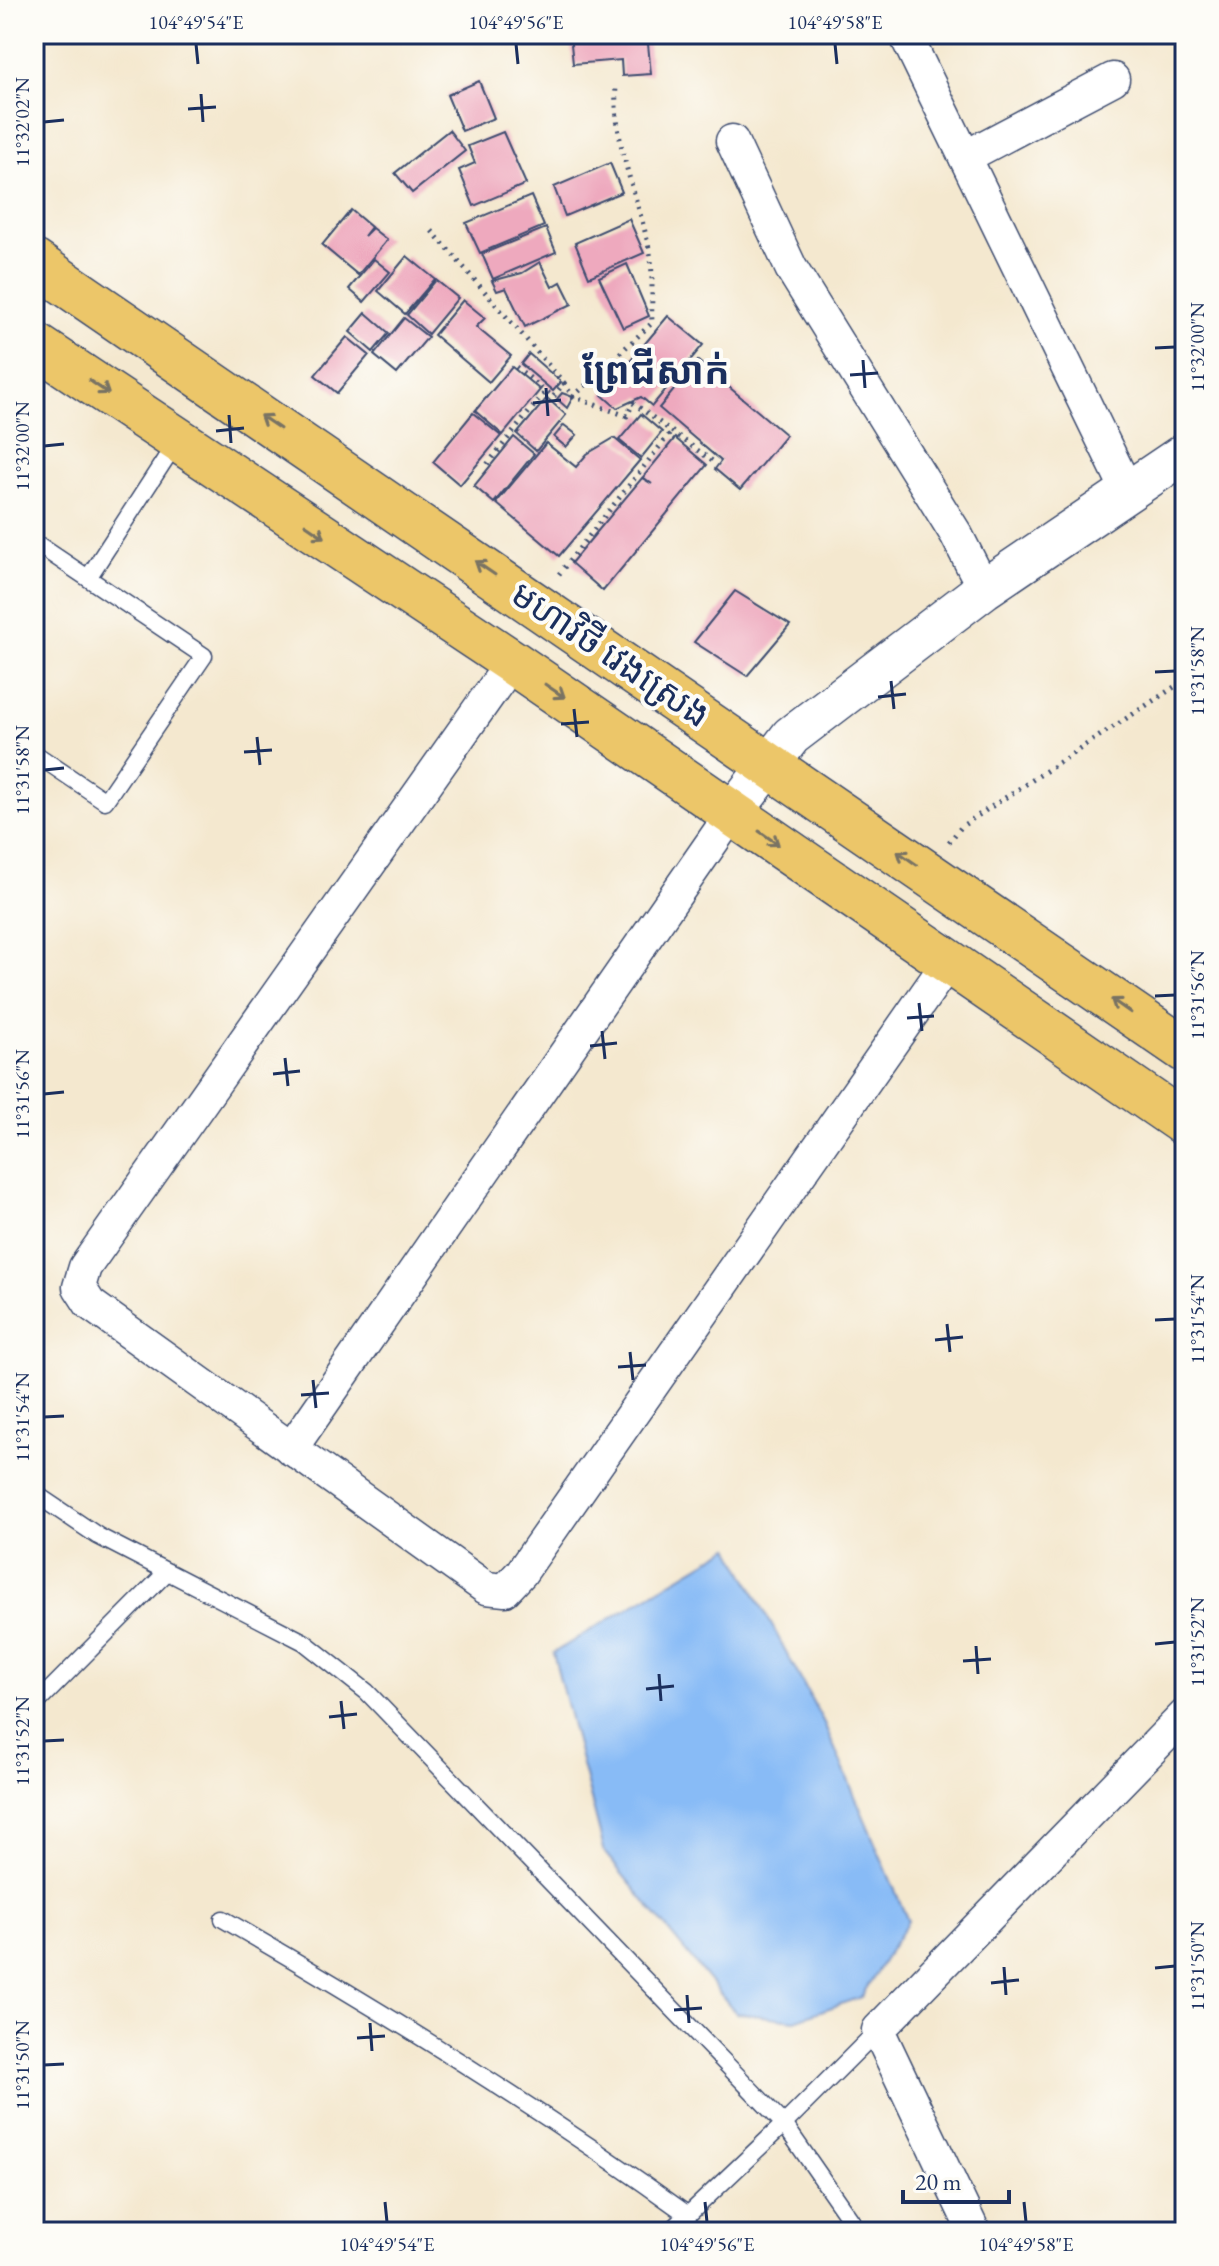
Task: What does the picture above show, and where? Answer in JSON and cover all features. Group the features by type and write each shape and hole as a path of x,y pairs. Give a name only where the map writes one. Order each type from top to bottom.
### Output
{"main road":[{"name":"មហាវិថី វេងស្រេង","path":"34,262 1185,1050"},
{"name":"មហាវិថី វេងស្រេង","path":"34,344 512,662 1185,1124"}],"street":[{"path":"905,34 1128,492"},
{"path":"965,157 1113,79"},
{"path":"732,141 791,268 956,534 984,589"},
{"path":"291,1449 768,762 791,736 984,589 1185,453"},
{"path":"512,662 85,1267 79,1287 90,1304 486,1588 505,1590 530,1560 949,961"},
{"path":"974,2232 878,2030 1183,1720"}],"lane":[{"path":"88,578 178,439"},
{"path":"34,542 204,656 105,801 34,753"},
{"path":"34,1493 98,1536 304,1642 367,1692 784,2124 859,2232"},
{"path":"34,1706 167,1572"},
{"path":"223,1919 360,1997 563,2125 688,2215"},
{"path":"670,2232 878,2030"}],"path":[{"path":"573,397 652,323 649,249 614,119 616,84"},
{"path":"432,231 573,397 627,416 633,403 715,463"},
{"path":"516,367 553,397 564,383"},
{"path":"485,467 546,391"},
{"path":"536,603 672,431"},
{"path":"926,871 962,826 1185,680"}],"water":[{"path":"730,1547 824,1723 908,1921 861,1997 795,2020 736,2013 605,1853 553,1653"}],"building":[{"path":"570,34 647,34 651,74 622,76 621,60 573,64"},
{"path":"479,81 494,118 462,131 447,95"},
{"path":"449,130 465,151 412,193 395,173"},
{"path":"503,132 526,184 474,206 459,170 475,163 468,146"},
{"path":"610,163 622,192 565,216 554,187"},
{"path":"531,196 544,226 480,253 466,223"},
{"path":"351,210 371,227 364,236 372,228 387,240 358,275 322,245"},
{"path":"629,219 644,253 589,277 575,243"},
{"path":"546,228 556,252 493,279 482,254"},
{"path":"407,256 435,279 405,314 378,291"},
{"path":"374,259 390,272 364,302 349,289"},
{"path":"540,262 552,287 561,282 572,304 525,327 506,288 497,291 492,281 522,273"},
{"path":"627,264 649,316 623,328 599,277"},
{"path":"436,280 458,298 428,334 407,315"},
{"path":"463,300 485,318 476,327 511,356 489,382 434,335"},
{"path":"366,313 389,333 373,352 350,332"},
{"path":"668,316 703,345 652,406 641,397 617,408 602,395"},
{"path":"404,318 428,337 397,374 374,355"},
{"path":"347,337 369,355 337,393 315,375"},
{"path":"529,354 561,382 553,391 521,364"},
{"path":"698,361 786,435 740,490 715,469 721,461 659,408"},
{"path":"512,367 540,390 503,435 475,411"},
{"path":"562,393 573,397 567,408 557,399"},
{"path":"547,398 566,415 536,451 517,434"},
{"path":"473,413 501,436 460,485 433,462"},
{"path":"641,414 662,432 641,458 619,440"},
{"path":"564,425 577,435 566,447 554,437"},
{"path":"514,437 534,454 494,503 474,486"},
{"path":"614,438 640,460 559,556 496,503 546,443 576,467 587,454"},
{"path":"675,438 707,465 603,591 571,563 642,478 652,484 643,477"},
{"path":"735,591 790,625 747,676 694,642"}],"district":[{"name":"ព្រែជីសាក់","path":"656,370"}]}
